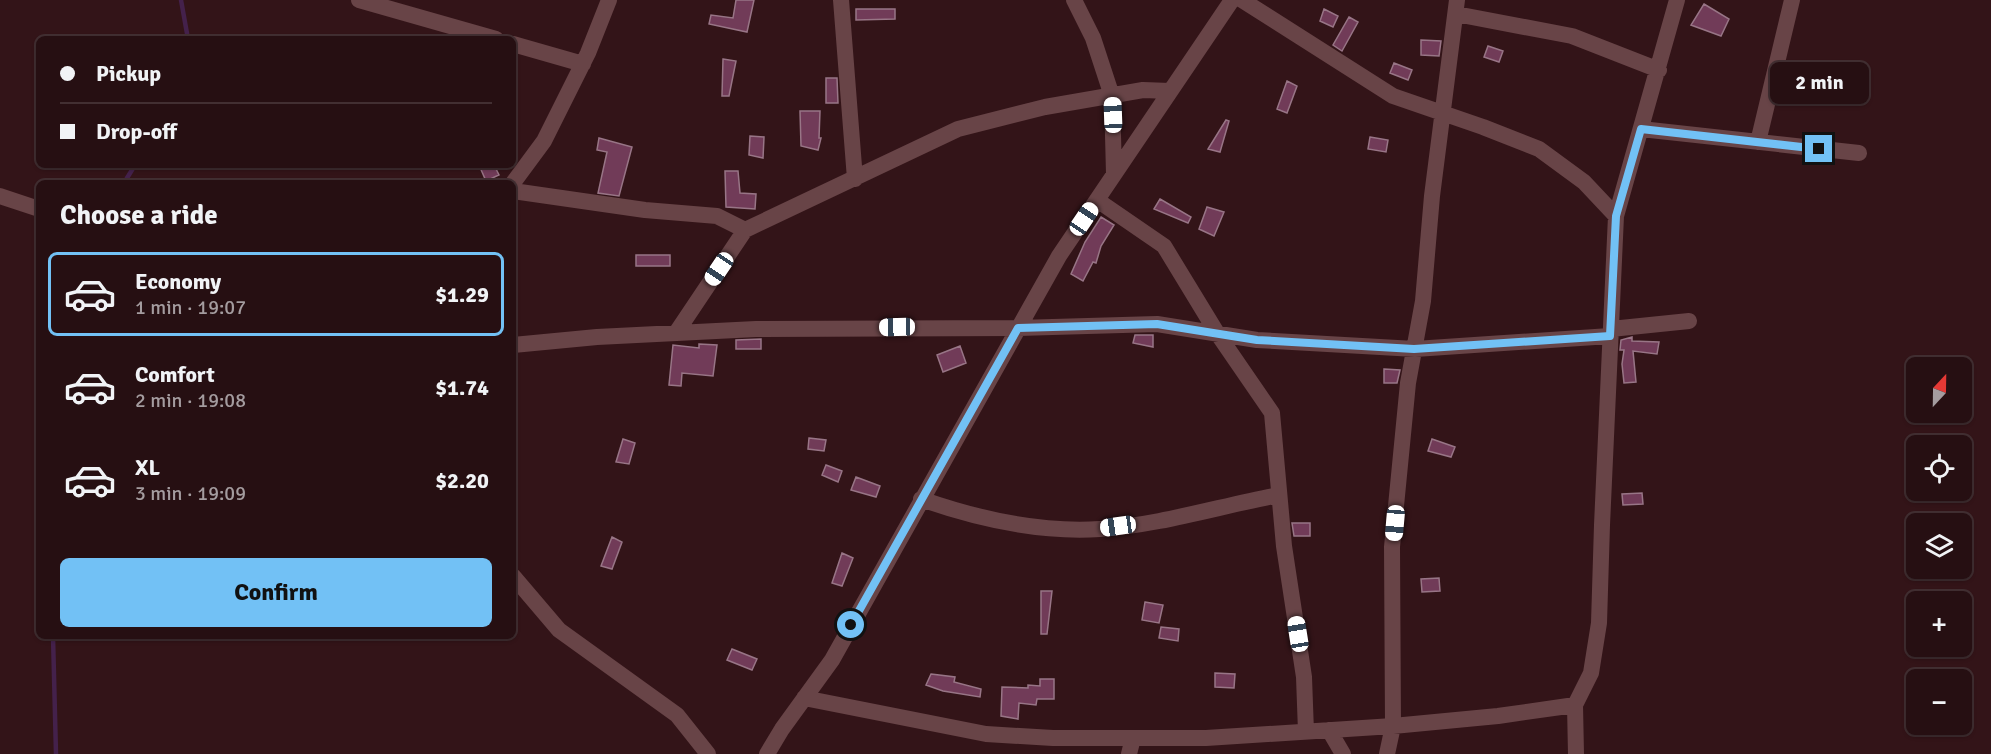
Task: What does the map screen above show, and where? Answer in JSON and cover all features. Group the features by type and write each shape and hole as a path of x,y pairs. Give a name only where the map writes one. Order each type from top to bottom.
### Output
{"street":[{"path":"359,0 485,36"},
{"path":"515,180 544,141 583,64 609,0"},
{"path":"842,0 855,179"},
{"path":"1074,0 1093,38 1112,96 1114,174"},
{"path":"767,754 782,729 832,660 1059,256 1232,0"},
{"path":"1242,0 1393,96 1539,149 1584,182 1616,216"},
{"path":"1576,754 1575,705 1591,673 1599,623 1616,216 1677,0"},
{"path":"1758,142 1792,0"},
{"path":"1387,754 1393,726 1392,547 1408,383 1423,301 1442,113 1457,7 1572,36 1659,70"},
{"path":"516,45 583,64"},
{"path":"676,333 745,230 958,129 1045,107 1143,90 1170,91"},
{"path":"1641,129 1859,153"},
{"path":"516,191 645,210 717,216 745,230"},
{"path":"0,196 36,208"},
{"path":"1096,200 1164,246 1217,333 1272,413 1284,546 1304,677 1306,732"},
{"path":"516,345 756,329 1018,328 1157,324 1257,340 1414,349 1610,333 1689,321"},
{"path":"921,499 966,515 1036,528 1100,529 1173,518 1279,495"},
{"path":"516,580 559,630 677,715 708,754"},
{"path":"804,698 986,734 1131,746 1206,738 1393,726 1497,716 1575,705"},
{"path":"1329,730 1343,754"}],"building":[{"path":"736,0 754,0 747,32 709,24 711,15 733,18"},
{"path":"1704,4 1729,19 1721,36 1691,25"},
{"path":"856,9 895,9 895,19 856,20"},
{"path":"1324,9 1338,16 1333,27 1320,21"},
{"path":"1349,17 1358,22 1342,51 1333,45"},
{"path":"1421,40 1441,41 1439,56 1421,55"},
{"path":"1488,46 1503,51 1499,62 1484,57"},
{"path":"723,59 736,61 729,96 722,96"},
{"path":"1394,63 1412,70 1408,80 1390,73"},
{"path":"826,78 837,78 838,103 826,103"},
{"path":"1287,81 1297,86 1287,113 1277,109"},
{"path":"800,111 820,111 819,138 821,138 818,150 801,146"},
{"path":"1226,120 1229,121 1220,152 1208,149"},
{"path":"750,136 764,137 763,158 749,155"},
{"path":"1370,137 1388,140 1386,152 1368,149"},
{"path":"599,138 632,147 619,196 598,193 607,152 597,150"},
{"path":"480,168 496,168 499,175 486,180"},
{"path":"725,171 738,171 740,193 756,194 755,209 726,207"},
{"path":"1160,199 1191,217 1188,223 1154,209"},
{"path":"1207,207 1224,212 1214,236 1199,229"},
{"path":"1101,217 1114,225 1101,246 1096,263 1093,262 1083,281 1071,274 1085,242"},
{"path":"636,255 670,255 670,266 636,266"},
{"path":"1135,335 1153,335 1153,347 1133,343"},
{"path":"1632,337 1632,341 1659,342 1657,354 1633,351 1636,382 1624,383 1622,364 1624,350 1620,350 1621,340"},
{"path":"761,339 761,349 736,349 736,340"},
{"path":"699,344 717,345 713,376 682,373 681,386 669,385 673,345 699,348"},
{"path":"960,346 966,363 943,372 937,355"},
{"path":"1384,369 1400,370 1397,383 1384,383"},
{"path":"809,438 826,440 824,451 808,449"},
{"path":"623,439 635,443 629,464 616,462"},
{"path":"1432,439 1455,447 1451,457 1428,451"},
{"path":"826,465 842,471 838,482 822,475"},
{"path":"856,477 880,486 876,497 851,490"},
{"path":"1642,493 1643,504 1623,505 1622,494"},
{"path":"1292,523 1310,523 1310,536 1294,536"},
{"path":"612,537 622,542 612,569 601,566"},
{"path":"842,553 853,558 842,586 832,583"},
{"path":"1439,578 1440,591 1422,592 1421,579"},
{"path":"1041,591 1052,591 1047,634 1041,634"},
{"path":"1145,602 1163,605 1159,623 1142,620"},
{"path":"1161,627 1179,629 1178,641 1159,638"},
{"path":"732,649 757,659 752,670 727,660"},
{"path":"1215,673 1235,674 1234,688 1215,687"},
{"path":"931,674 955,677 954,682 981,689 980,697 943,691 926,685"},
{"path":"1040,679 1054,679 1054,699 1037,699 1036,705 1019,703 1018,719 1001,716 1002,687 1040,686"}],"waterway":[{"path":"181,0 187,36"},
{"path":"126,180 133,168"},
{"path":"53,639 56,754"}],"route":[{"path":"851,625 1018,328 1157,324 1257,340 1414,349 1610,336 1616,216 1641,129 1819,149"}]}
